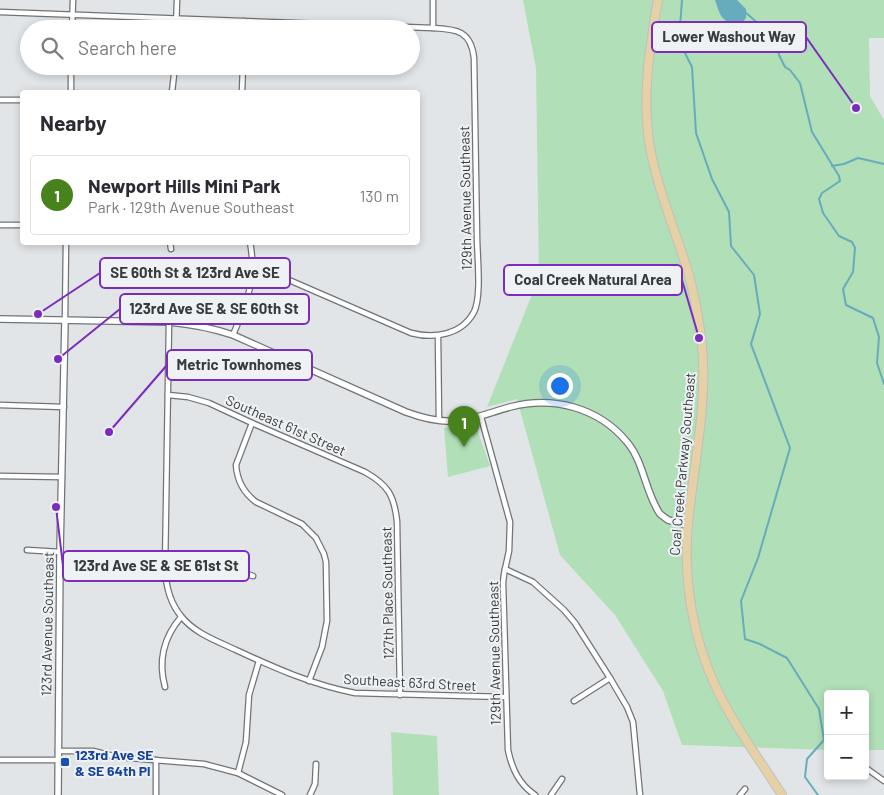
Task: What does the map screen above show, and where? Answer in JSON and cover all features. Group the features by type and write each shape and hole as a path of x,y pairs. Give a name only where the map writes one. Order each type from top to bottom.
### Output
{"main road":[{"name":"Coal Creek Parkway Southeast","path":"658,0 647,71 651,150 664,203 688,273 698,315 703,360 702,409 688,524 687,576 695,622 714,685 782,795"}],"street":[{"path":"72,20 73,0"},
{"path":"176,18 177,0"},
{"path":"420,28 433,28 433,0"},
{"path":"0,12 221,20"},
{"name":"129th Avenue Southeast","path":"433,28 454,30 465,35 473,50 478,296 474,312 464,324 438,336"},
{"path":"71,75 71,90"},
{"path":"172,90 174,75"},
{"path":"242,90 243,75"},
{"path":"0,100 20,100"},
{"path":"0,225 20,225"},
{"name":"123rd Avenue Southeast","path":"58,795 60,552 66,245"},
{"path":"234,335 249,295 253,268 250,245"},
{"path":"253,268 272,272 411,333 430,337 438,336 439,420"},
{"path":"0,319 169,322 201,326 234,335 406,412 420,417 439,420 454,421 481,416 519,405 542,403 570,406 589,412 619,434 633,450 660,514 668,520 688,524"},
{"path":"165,687 161,668 162,654 170,631 181,617 174,606 166,580 169,322"},
{"name":"Southeast 61st Street","path":"168,394 198,399 365,472 390,491"},
{"path":"0,405 64,407"},
{"name":"129th Avenue Southeast","path":"481,416 510,522 510,546 503,583 506,739 510,762 517,777 535,795"},
{"path":"252,423 236,465 240,484 251,498 302,524 321,545 326,562 327,621 322,647 310,681"},
{"path":"0,476 62,477"},
{"name":"127th Place Southeast","path":"390,491 397,521 400,695"},
{"path":"27,550 60,552"},
{"path":"166,555 209,560 253,576"},
{"path":"505,568 533,582 564,610 575,623 610,678 631,715 640,795"},
{"name":"Southeast 63rd Street","path":"181,617 209,637 259,660 310,681 356,693 506,697"},
{"path":"238,773 246,742 249,695 259,660"},
{"path":"574,701 610,678"},
{"path":"58,751 92,752 117,757 204,764 238,773 282,795"},
{"path":"0,760 58,760"},
{"path":"156,760 156,795"},
{"path":"310,795 315,784 316,764"},
{"path":"869,770 884,781"},
{"path":"551,795 562,779"},
{"path":"740,795 744,789"}],"green space":[{"path":"523,0 884,0 884,38 869,38 870,96 884,120 884,750 869,750 869,690 824,690 824,750 682,745 663,691 615,615 560,555 517,399 487,407 539,277 536,68"},
{"path":"472,425 476,427 490,466 448,477 444,428"},
{"path":"391,732 437,736 439,795 393,795"}],"water":[{"path":"715,0 737,0 746,9 746,18 741,24 729,22 721,15"}],"waterway":[{"path":"682,0 679,41 692,67 696,133 712,179 729,212 731,246 754,275 760,314 751,344 790,448 758,558 741,601 745,639 760,644 787,658 819,709 824,740 807,759 805,777 818,795"},
{"path":"745,12 775,38 779,55 785,67 790,70 800,83 812,132 839,176 840,181 822,193 819,199 823,213 839,236 852,242 855,248 853,272 843,289 846,305 873,318 879,337 877,363 884,384"},
{"path":"832,166 844,164 858,158 884,164"}],"place":[{"name":"Lower Washout Way","path":"856,108"},
{"name":"SE 60th St & 123rd Ave SE","path":"38,314"},
{"name":"Coal Creek Natural Area","path":"699,338"},
{"name":"123rd Ave SE & SE 60th St","path":"58,359"},
{"name":"Metric Townhomes","path":"109,432"},
{"name":"Newport Hills Mini Park","path":"464,447"},
{"name":"123rd Ave SE & SE 61st St","path":"56,507"},
{"name":"123rd Ave SE & SE 64th Pl","path":"65,762"}]}
